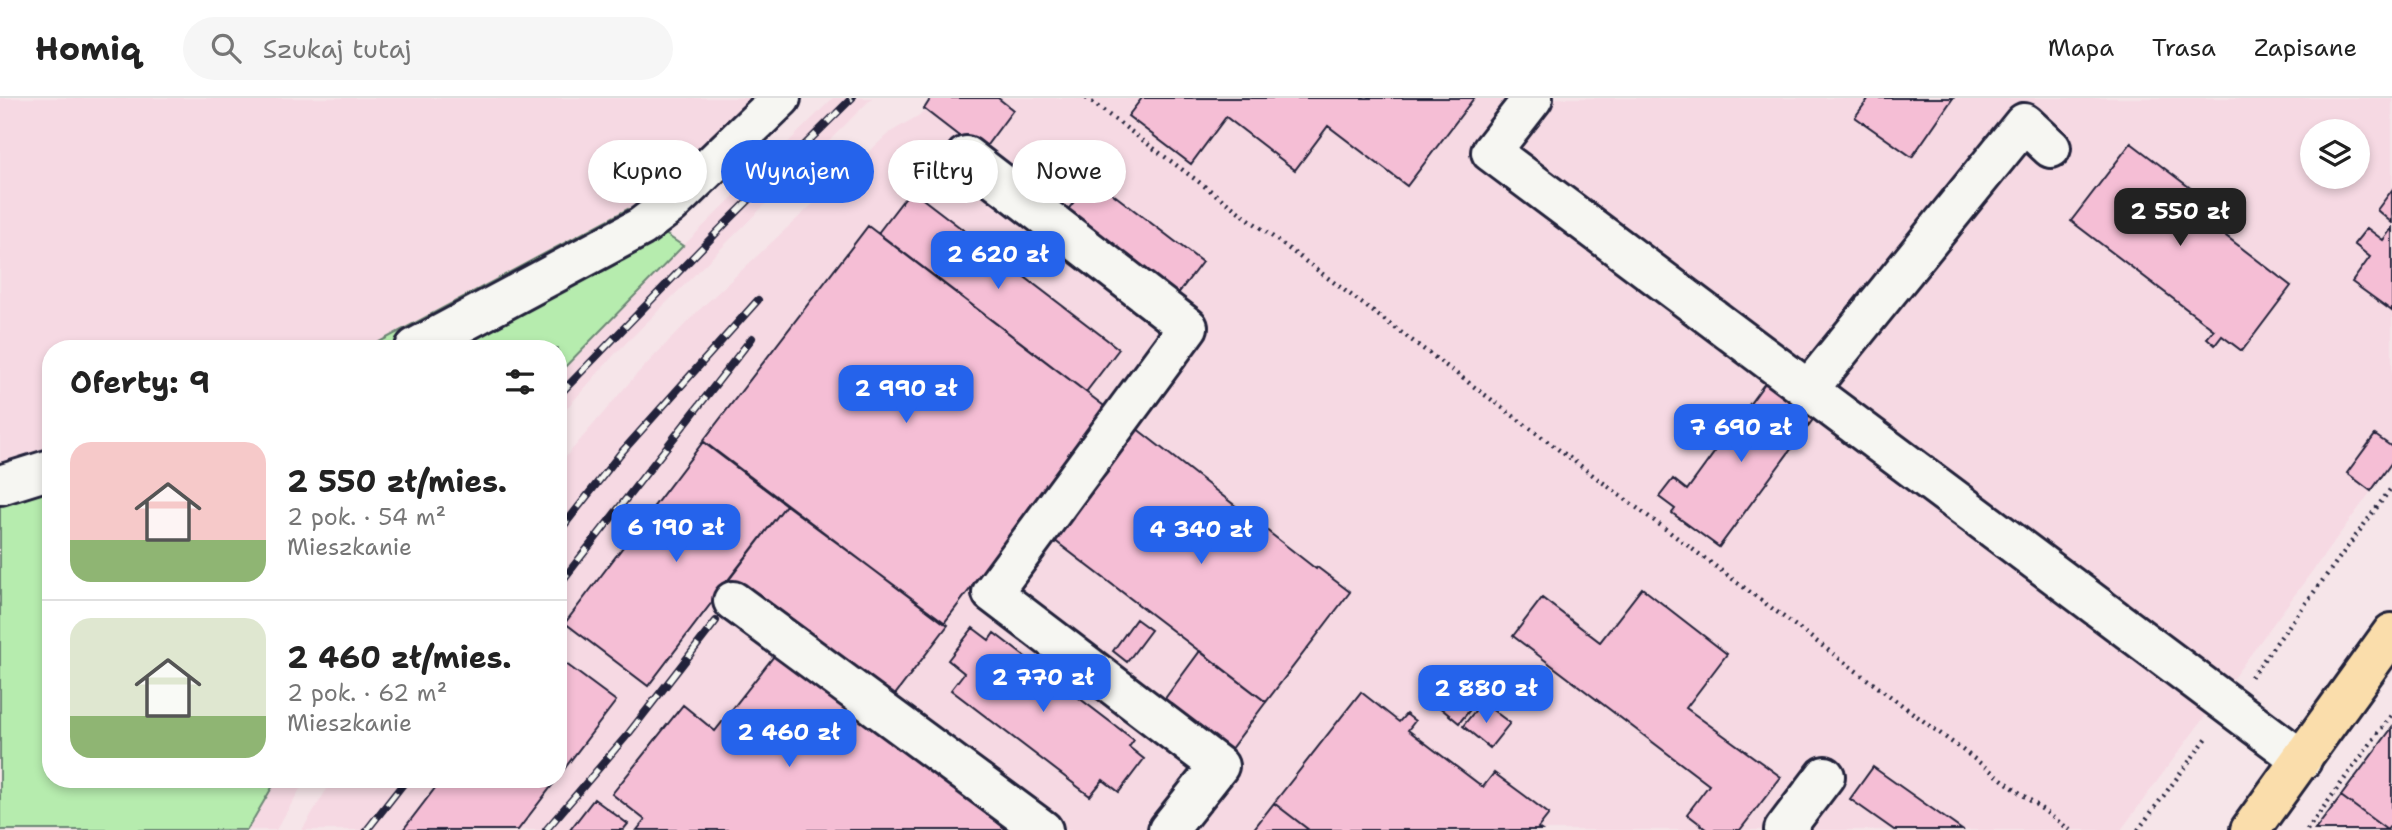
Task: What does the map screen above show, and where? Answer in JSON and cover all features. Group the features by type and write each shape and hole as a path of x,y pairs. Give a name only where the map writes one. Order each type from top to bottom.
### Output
{"main road":[{"path":"2250,830 2392,633"}],"lane":[{"path":"430,340 641,227 670,205 781,98"},
{"path":"1533,98 1491,152 2302,760"},
{"path":"1808,390 2024,123 2050,148"},
{"path":"998,181 1188,327 992,593 1219,766 1168,830"},
{"path":"0,485 42,472"},
{"path":"733,601 1043,830"},
{"path":"1784,830 1825,776"}],"path":[{"path":"1086,98 2070,830"},
{"path":"2138,830 2392,487"},
{"path":"2307,830 2392,714"}],"shaded area":[{"path":"0,98 757,98 707,141 588,140 588,203 635,203 383,340 42,340 42,451 0,467"},
{"path":"833,98 872,98 830,140 790,140"},
{"path":"936,98 2392,98 2392,463 2121,830 302,830 328,788 567,788 567,455 634,377 698,311 814,203 874,203 874,147 889,133 923,113"},
{"path":"727,203 767,203 615,354 567,408 567,364"},
{"path":"272,788 301,788 276,830 247,830"}],"green space":[{"path":"628,209 683,246 567,365 567,340 383,340"},
{"path":"42,451 42,788 272,788 247,830 0,830 0,467"}],"building":[{"path":"931,98 998,98 1013,110 991,140 964,140 924,109"},
{"path":"1142,98 1474,98 1407,186 1328,126 1295,170 1226,117 1191,164 1128,116"},
{"path":"1869,98 1953,98 1912,157 1855,117"},
{"path":"2131,143 2214,206 2204,219 2291,286 2242,351 2222,336 2215,345 2207,338 2214,330 2071,221"},
{"path":"2392,190 2392,223 2377,210"},
{"path":"901,203 928,203 1119,349 1086,392 878,233"},
{"path":"1073,203 1125,203 1202,262 1177,295 1067,211"},
{"path":"868,226 1108,409 944,623 703,441"},
{"path":"2367,228 2383,240 2392,228 2392,311 2352,282 2370,257 2354,244"},
{"path":"1768,379 1817,414 1719,547 1672,513 1675,509 1659,497 1673,479 1687,490"},
{"path":"1136,428 1316,569 1317,567 1350,592 1266,702 1054,540 1109,471 1105,468"},
{"path":"2375,435 2392,447 2392,462 2371,491 2347,473"},
{"path":"703,442 786,505 648,686 567,625 567,620"},
{"path":"786,505 948,625 894,696 757,593 753,598 728,580"},
{"path":"1642,588 1727,654 1686,708 1781,777 1740,830 1708,830 1687,814 1709,785 1513,636 1542,598 1600,642"},
{"path":"1136,619 1151,630 1127,662 1113,651"},
{"path":"973,628 989,640 994,633 1134,740 1129,747 1144,759 1119,792 1103,780 1090,796 951,690 964,673 948,660"},
{"path":"778,651 1007,830 637,830 645,820 612,794 683,705 715,731"},
{"path":"1200,651 1266,702 1224,758 1158,708"},
{"path":"567,665 616,701 567,765"},
{"path":"1451,677 1479,699 1459,723 1432,701"},
{"path":"1361,692 1399,722 1406,714 1415,721 1408,730 1483,787 1494,773 1549,814 1538,828 1541,830 1309,830 1274,803"},
{"path":"1482,702 1510,723 1490,748 1463,726"},
{"path":"2392,728 2392,824 2387,830 2341,796"},
{"path":"1873,767 1962,830 1894,830 1850,799"},
{"path":"435,788 550,788 518,830 403,830"},
{"path":"2341,796 2387,830 2315,830"},
{"path":"594,799 628,824 623,830 570,830"},
{"path":"1274,803 1309,830 1253,830"}],"railway":[{"path":"567,387 852,98"},
{"path":"567,522 620,454 758,300"},
{"path":"567,574 752,338"},
{"path":"546,830 629,733 716,621"},
{"path":"367,830 400,788"}]}
